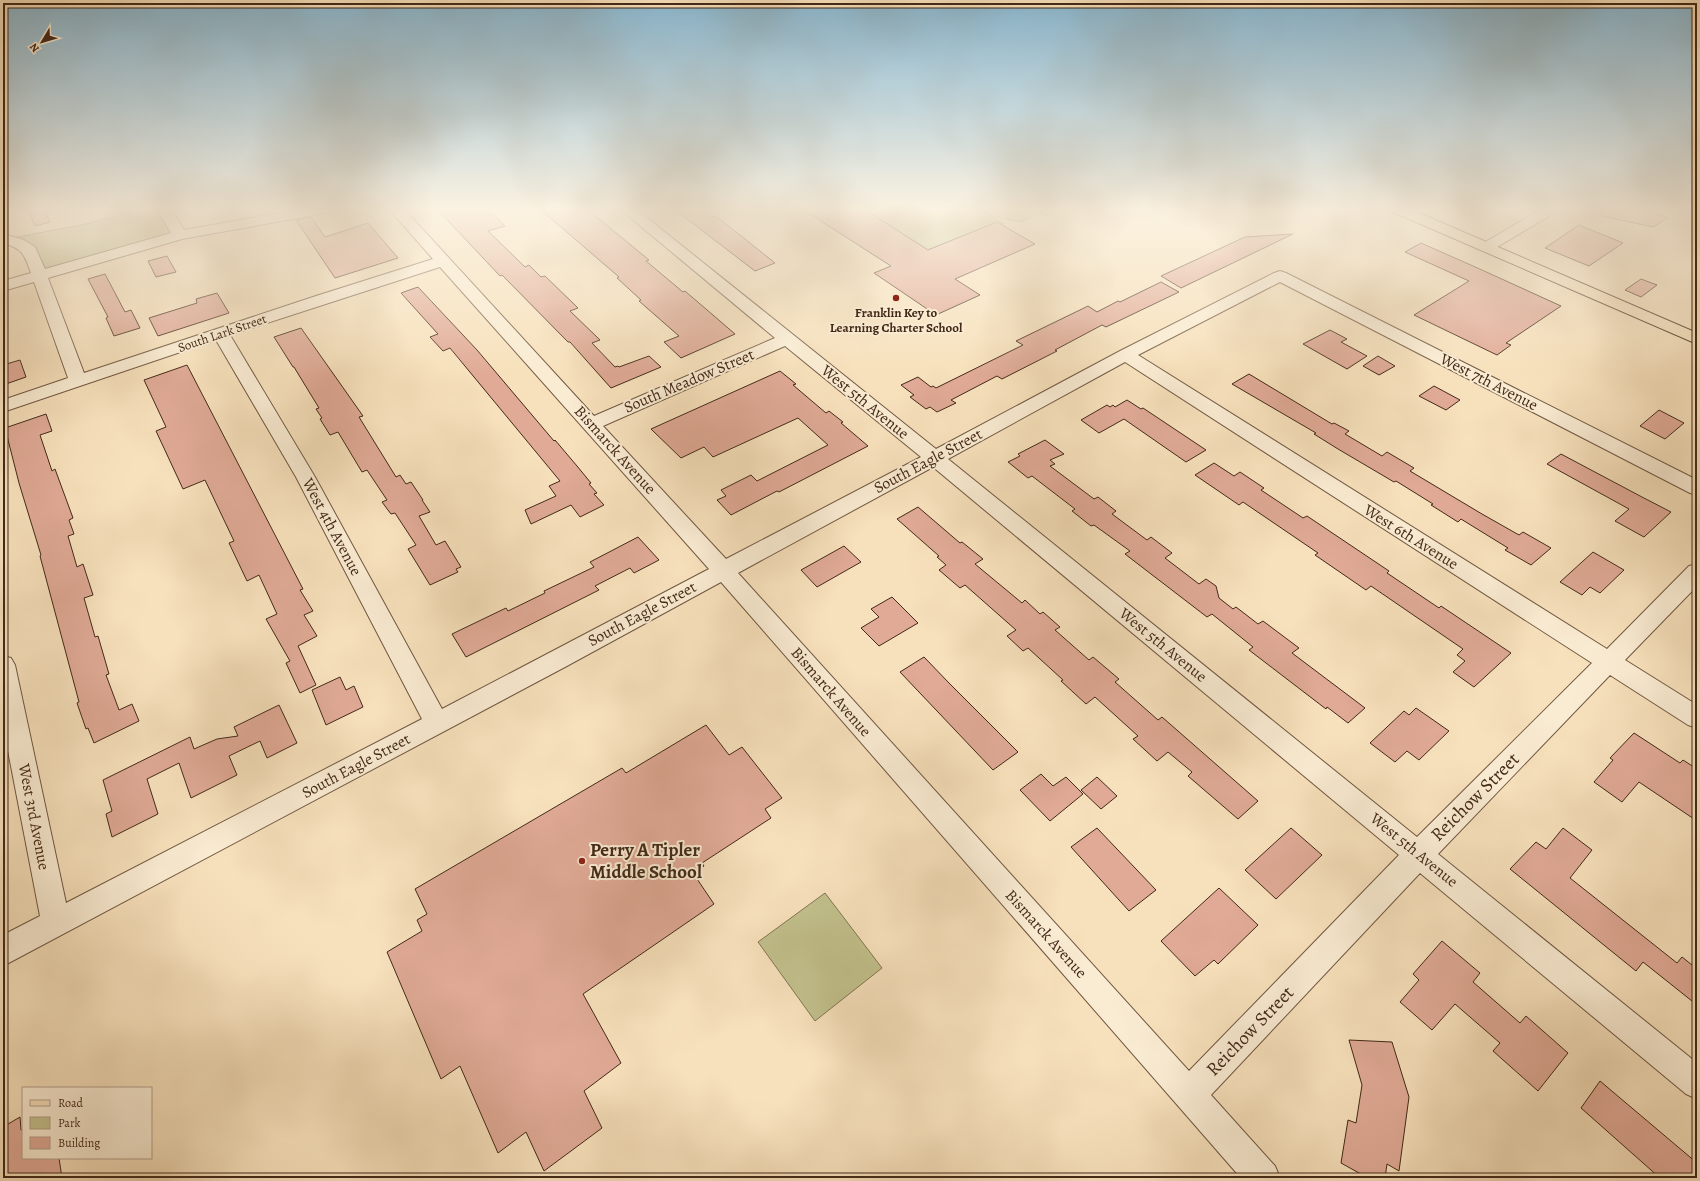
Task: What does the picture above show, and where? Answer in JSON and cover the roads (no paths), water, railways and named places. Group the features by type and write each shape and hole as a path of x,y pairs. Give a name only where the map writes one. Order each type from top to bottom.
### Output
{"main road":[{"path":"1526,264 1697,339"}],"street":[{"path":"35,264 78,381"},
{"path":"3,286 81,264"},
{"name":"South Lark Street","path":"3,406 433,264"},
{"name":"Bismarck Avenue","path":"445,264 724,571 1263,1178"},
{"name":"West 5th Avenue","path":"695,264 1419,854 1697,1083"},
{"name":"South Eagle Street","path":"3,950 724,571 933,457 1126,355 1280,276"},
{"name":"West 7th Avenue","path":"1280,276 1697,488"},
{"name":"West 4th Avenue","path":"221,334 248,376 302,470 437,723"},
{"name":"South Meadow Street","path":"591,424 787,339"},
{"name":"West 6th Avenue","path":"1126,355 1697,718"},
{"name":"Reichow Street","path":"1189,1095 1419,854 1697,572"},
{"name":"West 3rd Avenue","path":"3,665 56,923"}],"place":[{"name":"Franklin Key to Learning Charter School","path":"896,298"},
{"name":"Perry A Tipler Middle School","path":"582,861"}]}
